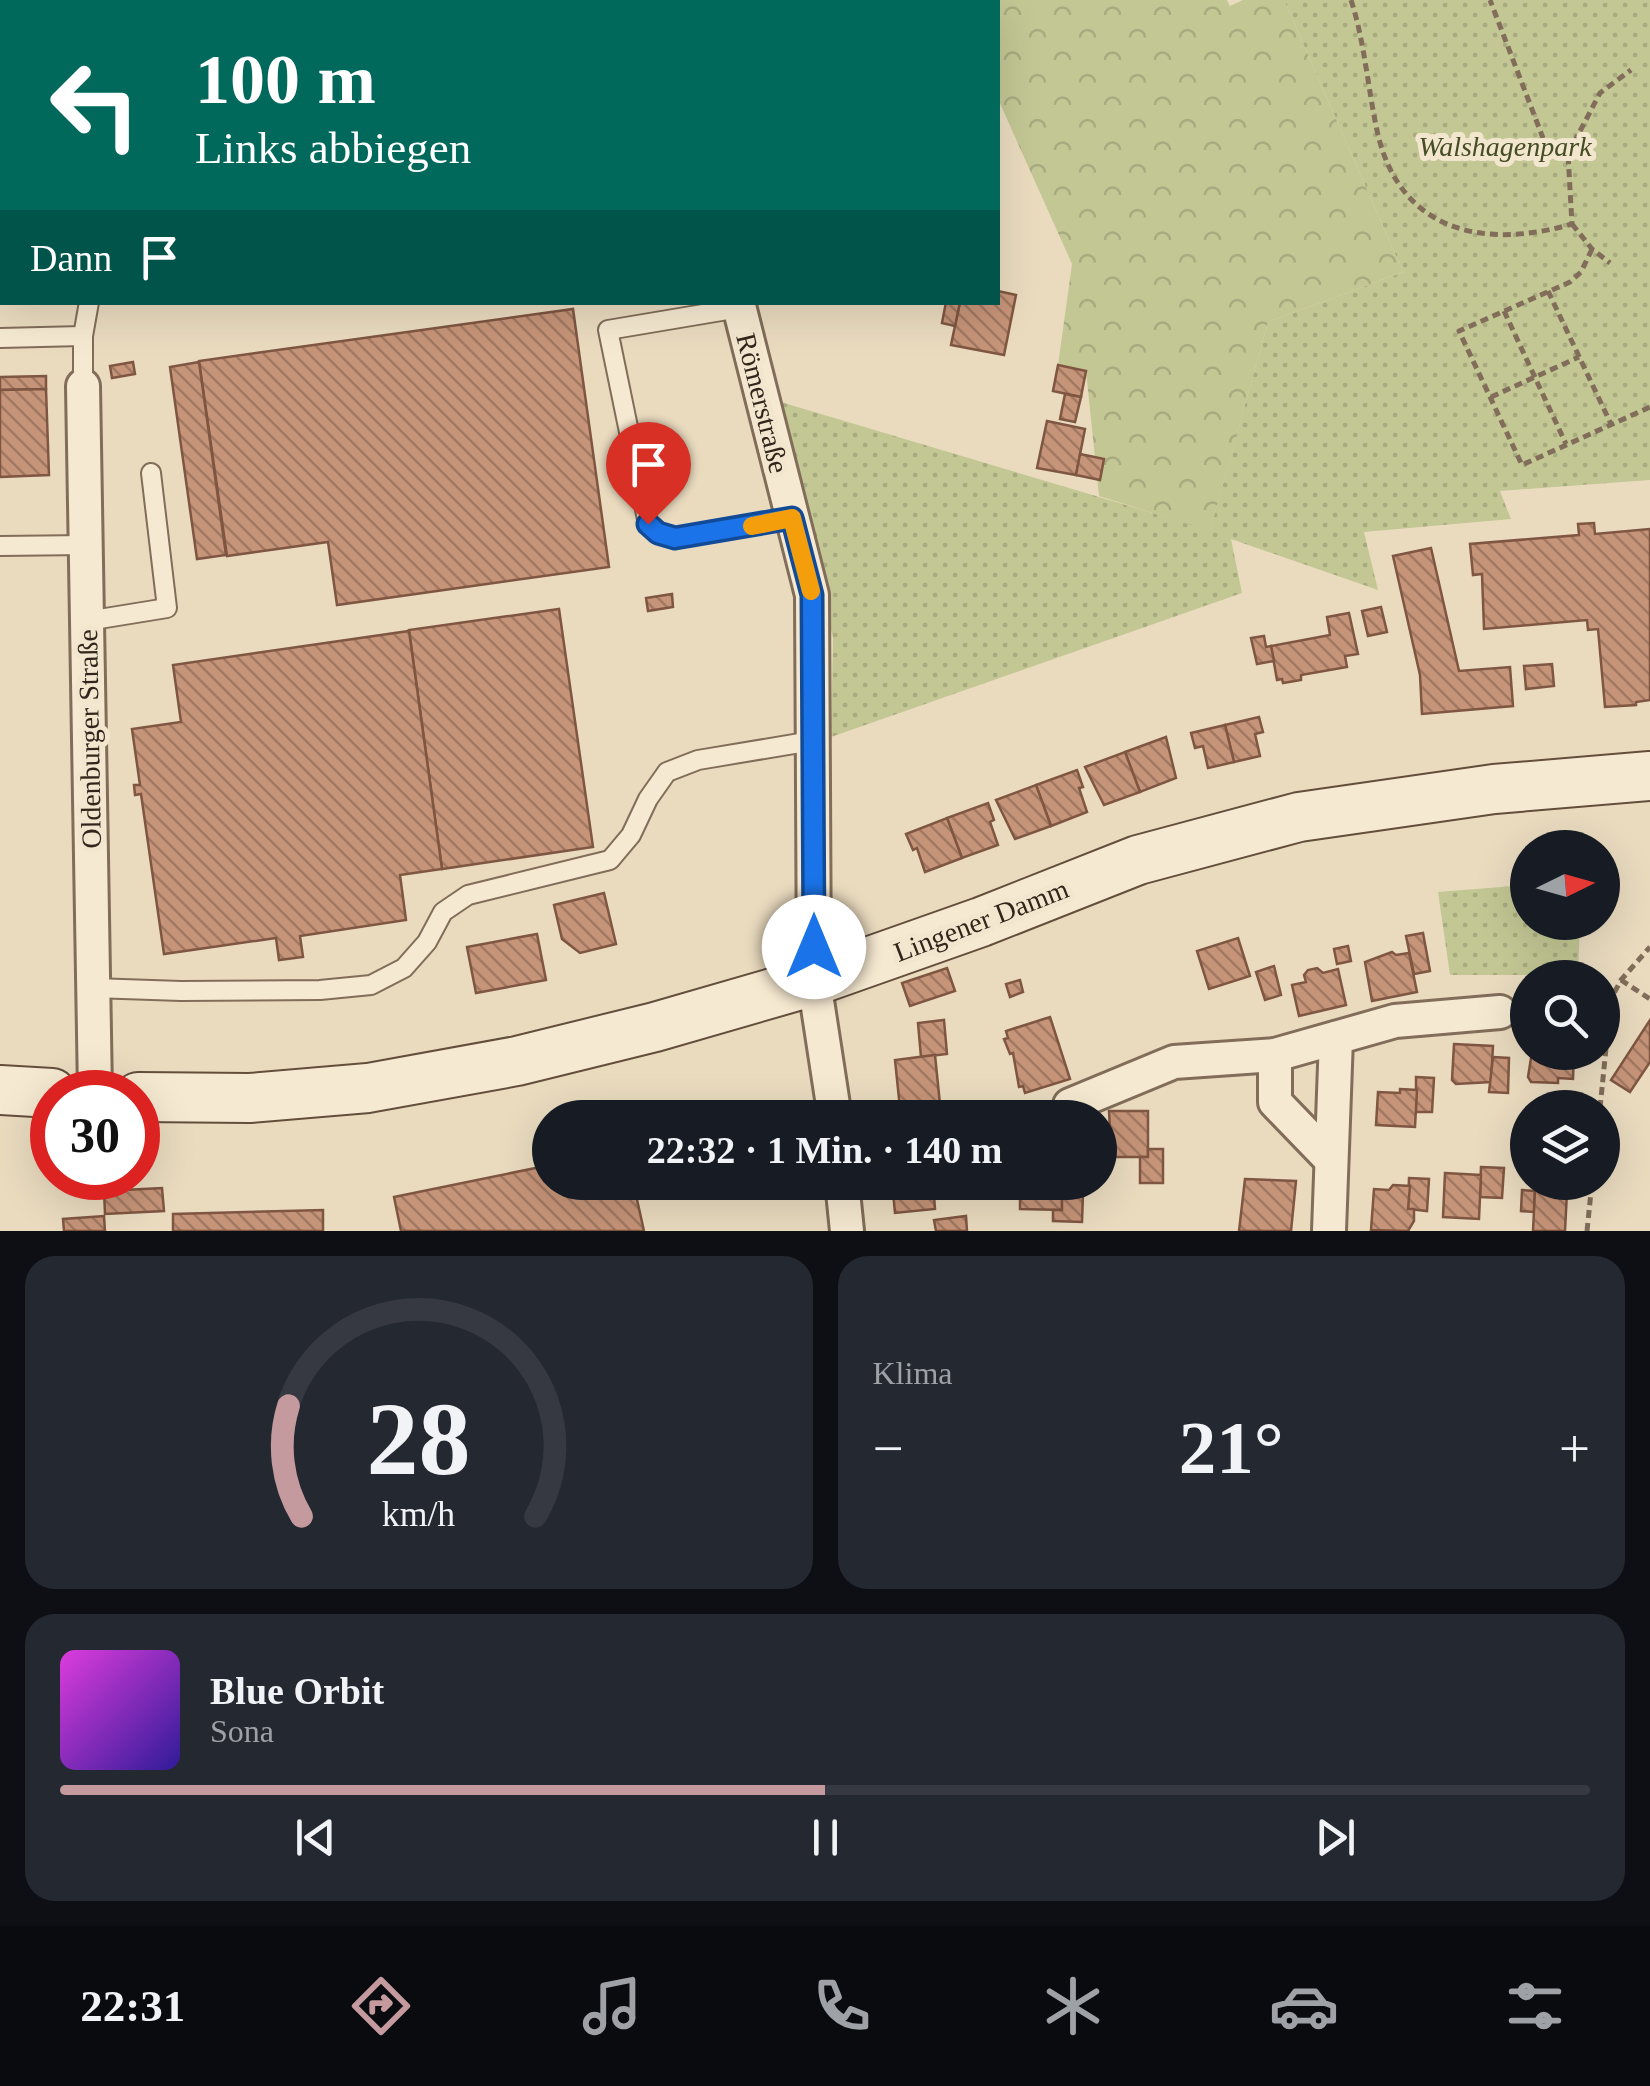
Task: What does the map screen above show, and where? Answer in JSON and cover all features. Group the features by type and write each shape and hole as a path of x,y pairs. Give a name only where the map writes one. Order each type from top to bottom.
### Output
{"main road":[{"name":"Lingener Damm","path":"160,1097 250,1098 368,1088 534,1056 814,982 1138,860 1299,818 1494,790 1650,776"},
{"path":"0,1090 30,1092"}],"street":[{"name":"Römerstraße","path":"738,305 812,595 814,982 832,1100"},
{"name":"Oldenburger Straße","path":"83,386 95,1070"},
{"path":"1082,1100 1174,1062 1275,1055 1394,1020 1500,1012"},
{"path":"1330,1231 1336,1038"},
{"path":"1275,1055 1275,1102 1330,1160"},
{"path":"844,1200 848,1231"}],"lane":[{"path":"83,386 83,336 89,305"},
{"path":"738,305 608,330 648,524 658,533 675,538 792,518"},
{"path":"0,338 83,336"},
{"path":"87,622 167,608 152,473"},
{"path":"0,546 86,545"},
{"path":"93,988 280,990 371,985 404,968 427,942 443,912 468,895 610,860 630,835 648,798 667,772 698,760 812,741"}],"path":[{"path":"1351,0 1379,140 1400,186 1448,227 1480,235 1538,234 1572,224"},
{"path":"1490,0 1543,138 1568,154"},
{"path":"1610,263 1592,249 1572,224 1568,154 1600,93 1631,70"},
{"path":"1592,249 1570,282 1459,331 1522,464 1650,407"},
{"path":"1548,291 1611,424"},
{"path":"1504,311 1566,444"},
{"path":"1490,397 1579,357"},
{"path":"1650,946 1621,980 1650,998"},
{"path":"1588,1231 1591,1200"}],"green space":[{"path":"1000,0 1227,0 1230,6 1243,0 1284,0 1403,272 1268,322 1210,531 1099,496 1086,371 1058,365 1072,264 1000,103"},
{"name":"Walshagenpark","path":"1284,0 1650,0 1650,480 1500,491 1511,519 1364,532 1378,590 1231,539 1242,593 831,737 833,638 774,400 1210,530 1268,322 1403,272"},
{"path":"1510,886 1510,940 1579,940 1579,960 1510,960 1510,975 1450,975 1438,892"}],"building":[{"path":"1000,291 1016,295 1004,355 951,345 959,305 1000,305"},
{"path":"945,305 959,305 955,326 942,323"},
{"path":"573,309 609,567 337,605 328,542 227,556 199,361"},
{"path":"133,362 135,374 112,378 110,366"},
{"path":"199,362 226,555 197,559 170,367"},
{"path":"1058,365 1086,371 1081,397 1053,391"},
{"path":"46,376 46,389 0,390 0,377"},
{"path":"46,389 49,475 0,477 0,390"},
{"path":"1065,394 1081,397 1075,422 1060,419"},
{"path":"1047,421 1085,429 1076,475 1037,468"},
{"path":"1080,454 1104,459 1100,480 1076,475"},
{"path":"1594,523 1595,534 1650,529 1650,700 1636,705 1605,707 1598,629 1588,630 1587,620 1484,629 1482,574 1473,575 1470,544 1579,535 1578,524"},
{"path":"1431,548 1459,671 1510,667 1513,706 1422,714 1420,675 1393,556"},
{"path":"672,594 673,607 648,611 646,598"},
{"path":"1381,607 1387,632 1368,636 1362,611"},
{"path":"559,609 593,847 442,869 409,630"},
{"path":"1349,613 1358,654 1345,656 1347,667 1301,675 1301,680 1277,680 1271,646 1330,635 1327,617"},
{"path":"409,631 442,869 400,875 406,920 300,936 303,957 279,960 276,938 164,954 141,794 135,795 134,785 140,785 132,729 181,722 173,665"},
{"path":"1264,636 1274,661 1257,664 1251,638"},
{"path":"1552,664 1554,686 1526,689 1524,666"},
{"path":"1259,717 1263,732 1255,734 1260,756 1234,762 1225,725"},
{"path":"1225,725 1234,762 1208,768 1203,746 1195,748 1191,733"},
{"path":"1166,737 1176,778 1140,792 1125,752"},
{"path":"1125,752 1140,792 1104,805 1085,767"},
{"path":"1077,770 1087,812 1051,826 1036,785"},
{"path":"1036,785 1051,826 1015,839 996,800"},
{"path":"988,803 998,845 962,858 947,818"},
{"path":"947,818 962,858 925,872 917,848 913,850 906,834"},
{"path":"604,893 616,944 580,953 562,939 554,905"},
{"path":"1423,933 1430,971 1414,974 1406,936"},
{"path":"537,934 546,980 476,993 467,947"},
{"path":"1238,938 1250,976 1209,989 1197,951"},
{"path":"1348,946 1351,961 1337,964 1334,949"},
{"path":"1392,952 1409,953 1417,992 1372,1001 1365,962"},
{"path":"1274,966 1281,995 1265,1000 1256,972"},
{"path":"947,968 955,991 910,1006 902,983"},
{"path":"1317,968 1323,973 1338,969 1346,1005 1299,1016 1292,985 1306,982 1304,975"},
{"path":"1020,980 1023,992 1010,997 1006,984"},
{"path":"1050,1017 1070,1079 1025,1093 1023,1086 1019,1087 1013,1053 1010,1054 1004,1039 1008,1038 1006,1031"},
{"path":"944,1020 947,1054 921,1057 918,1023"},
{"path":"1650,1020 1650,1062 1630,1092 1611,1080"},
{"path":"1454,1044 1493,1046 1491,1082 1456,1084 1452,1080"},
{"path":"935,1055 940,1100 899,1100 895,1060"},
{"path":"1493,1057 1509,1058 1508,1093 1489,1092"},
{"path":"1529,1070 1573,1070 1573,1079 1558,1078 1558,1083 1531,1082"},
{"path":"1416,1077 1434,1078 1432,1112 1416,1112"},
{"path":"1400,1089 1417,1090 1415,1127 1376,1125 1378,1092 1400,1093"},
{"path":"1117,1111 1148,1111 1148,1157 1117,1157"},
{"path":"1148,1149 1163,1149 1163,1183 1140,1183 1140,1157 1148,1157"},
{"path":"1481,1167 1504,1168 1502,1198 1480,1197"},
{"path":"532,1169 532,1200 637,1200 644,1231 401,1231 394,1197"},
{"path":"1445,1173 1481,1175 1479,1219 1443,1217"},
{"path":"1409,1178 1429,1179 1427,1211 1408,1209"},
{"path":"1245,1179 1296,1181 1291,1231 1239,1231"},
{"path":"1393,1185 1410,1186 1408,1209 1414,1209 1414,1221 1408,1231 1371,1230 1374,1189 1389,1190"},
{"path":"160,1188 164,1211 105,1214 104,1200 160,1200"},
{"path":"894,1200 934,1200 935,1209 895,1213"},
{"path":"1020,1200 1062,1200 1062,1210 1020,1209"},
{"path":"1062,1200 1083,1200 1082,1222 1053,1221 1053,1210 1062,1210"},
{"path":"1522,1200 1535,1200 1534,1212 1521,1211"},
{"path":"1535,1200 1567,1200 1565,1231 1533,1231"},
{"path":"323,1210 323,1231 173,1231 173,1214"},
{"path":"104,1216 105,1231 64,1231 63,1219"},
{"path":"966,1216 967,1231 936,1231 934,1220"}],"slow traffic":[{"path":"752,526 792,518 811,591"}],"route":[{"path":"648,524 658,533 675,538 792,518 812,595 814,947"}]}
